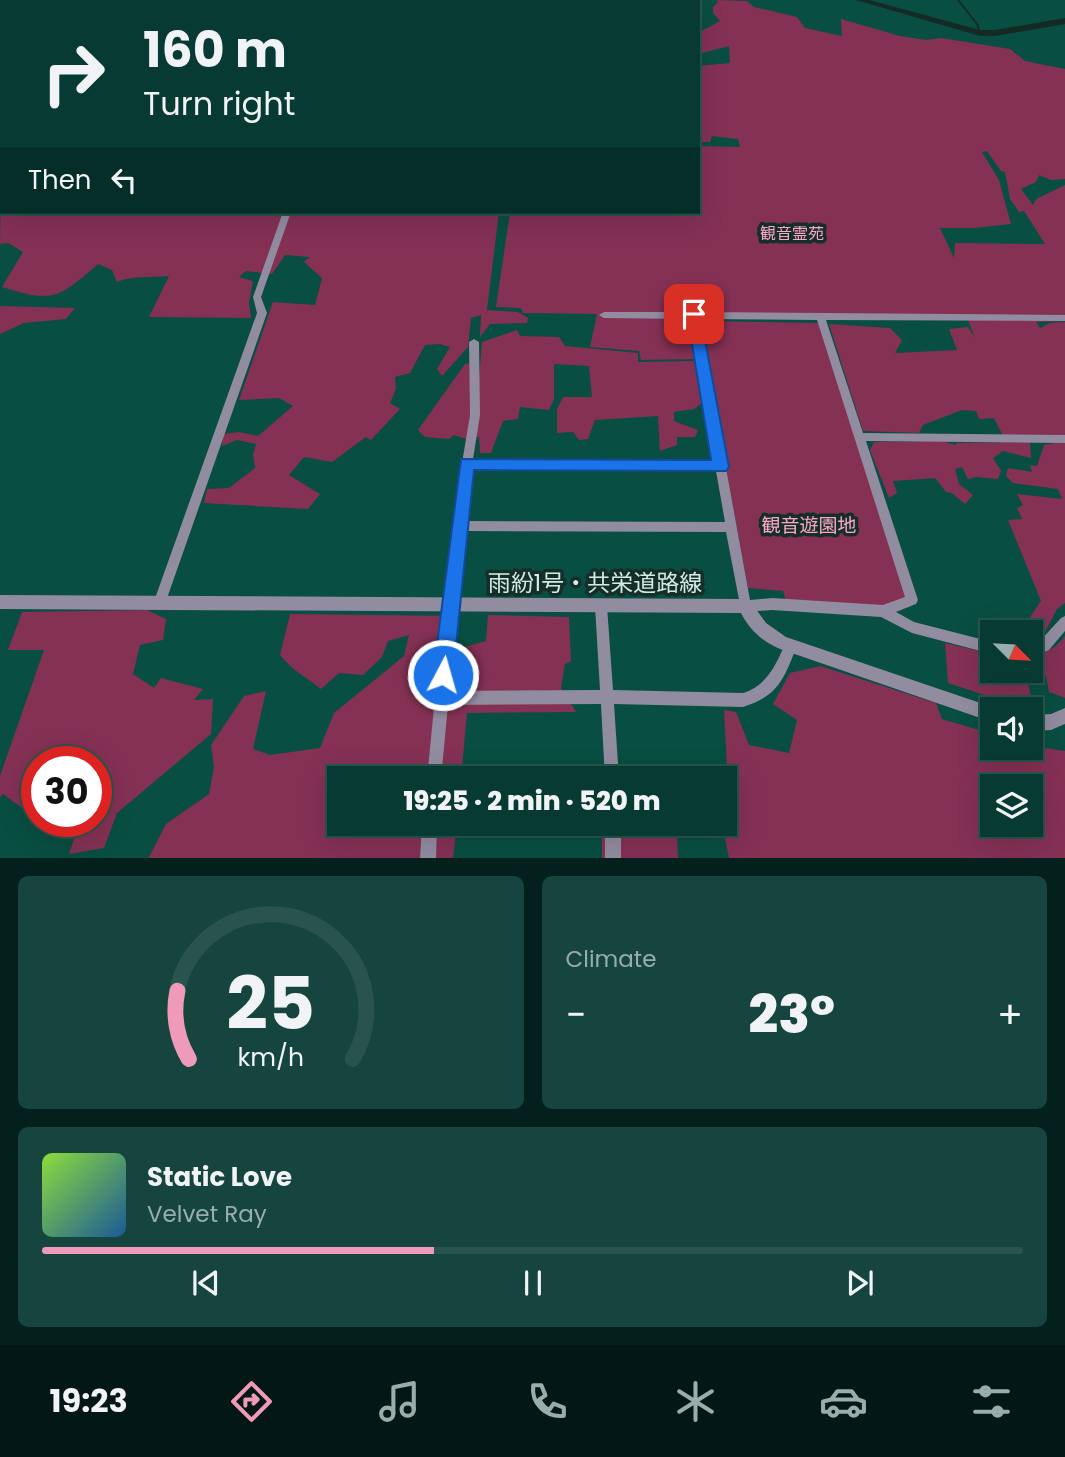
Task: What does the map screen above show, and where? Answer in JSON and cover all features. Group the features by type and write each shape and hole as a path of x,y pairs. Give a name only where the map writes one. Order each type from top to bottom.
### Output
{"street":[{"path":"159,604 262,313 257,297 286,214"},
{"path":"694,314 745,606 752,621 765,634 791,646 980,710"},
{"path":"604,315 1065,318"},
{"path":"820,316 912,600 883,611"},
{"path":"435,766 450,605 477,395 474,342"},
{"path":"859,437 1065,439"},
{"path":"467,463 720,467"},
{"path":"461,526 731,527"},
{"name":"雨紛1号・共栄道路線","path":"0,603 745,606"},
{"path":"745,606 772,604 883,611 912,626 980,645"},
{"path":"601,606 611,766"},
{"path":"1043,646 1065,622"},
{"path":"441,698 743,700 759,696 769,688 791,646"},
{"path":"1043,722 1065,716"},
{"path":"428,858 429,836"},
{"path":"613,836 613,858"}],"green space":[{"name":"観音霊苑","path":"716,0 747,1 754,7 797,17 805,28 842,36 841,19 900,36 926,40 941,38 1010,49 1025,61 1065,69 1065,179 1051,180 1039,175 1036,182 1021,189 1033,205 1036,199 1065,185 1065,321 1036,322 1040,328 1050,323 1065,322 1065,603 1057,609 1043,636 1043,620 1031,620 1030,617 1041,601 1008,520 1022,519 1017,508 1023,505 1017,494 1062,499 1058,489 1013,483 1006,476 1008,468 1032,472 1030,465 1037,466 1044,445 1061,442 1003,436 994,418 979,419 976,411 962,410 923,425 919,433 863,431 829,324 890,328 902,340 895,353 957,350 949,329 968,327 975,338 968,320 690,318 696,359 641,360 639,351 590,347 597,314 523,313 521,308 496,307 510,214 700,214 700,146 740,147 738,139 712,136 710,142 700,142 700,66 730,63 729,46 700,53 700,32 720,21 713,13 713,7 718,2","holes":["987,151 1001,171 1005,172 1010,199 1019,212 1024,211 1045,244 955,243 954,258 940,228 1011,224 999,180 982,152"]},
{"path":"0,214 499,214 487,310 518,312 528,318 527,323 490,324 480,337 481,315 471,318 468,347 442,376 437,369 450,347 439,344 425,345 410,373 395,377 396,389 390,403 400,409 371,440 366,437 332,462 304,457 289,475 320,494 308,509 204,503 207,489 229,488 255,468 253,454 256,444 237,440 222,446 223,434 239,432 258,436 293,406 279,398 239,400 273,302 315,305 322,278 304,262 310,257 285,255 272,274 246,271 239,277 253,281 249,303 251,318 149,317 169,276 117,282 112,270 98,264 63,291 54,295 33,295 2,287 23,252 8,243 0,244"},
{"path":"0,306 75,308 66,319 24,323 0,334"},
{"name":"観音遊園地","path":"699,321 818,323 907,597 880,607 786,601 783,591 748,588"},
{"path":"517,330 520,336 559,337 565,346 638,353 638,362 694,361 702,403 694,409 674,412 674,421 698,430 695,437 677,437 677,445 660,451 658,416 595,420 588,439 579,440 573,432 557,433 557,409 563,397 592,397 589,366 554,364 554,399 549,410 520,407 518,419 503,421 491,453 480,453 479,437 425,437 418,430 465,364 471,363 479,378 482,342"},
{"path":"943,441 955,445 1030,442 1031,458 1003,451 993,458 1001,471 998,479 968,479 962,467 955,469 959,484 973,495 965,504 952,493 946,492 935,478 893,481 897,493 889,498 870,450 874,442"},
{"path":"147,610 166,619 163,640 140,645 133,674 154,688 161,678 203,689 194,700 213,699 211,734 117,813 112,826 112,746 21,746 21,807 3,794 0,797 0,776 44,650 8,650 22,612"},
{"path":"290,614 458,616 454,650 486,641 488,615 569,617 571,661 565,664 561,688 576,712 467,713 462,766 327,766 327,836 456,836 453,858 149,858 166,824 209,794 214,767 211,745 244,696 266,691 253,749 270,755 320,748 334,713 404,656 409,635 388,641 382,657 363,675 339,673 321,689 280,655"},
{"path":"1065,636 1065,698 1049,692 1046,676 1043,676 1043,652 1058,644"},
{"path":"945,643 980,651 980,683 1028,683 1031,697 991,697 948,683"},
{"path":"820,666 936,703 942,719 980,730 980,760 1043,760 1043,748 1065,751 1065,858 729,858 724,836 737,836 737,766 727,766 724,710 736,712 749,745 789,753 797,720 773,704 790,673"},
{"path":"602,836 677,836 678,858 602,858"},
{"path":"75,837 108,837 104,848 69,854"}],"waterway":[{"path":"860,0 980,33 1065,21"},
{"path":"958,0 977,24 980,33"}],"route":[{"path":"443,675 467,463 720,467 694,314"}]}
